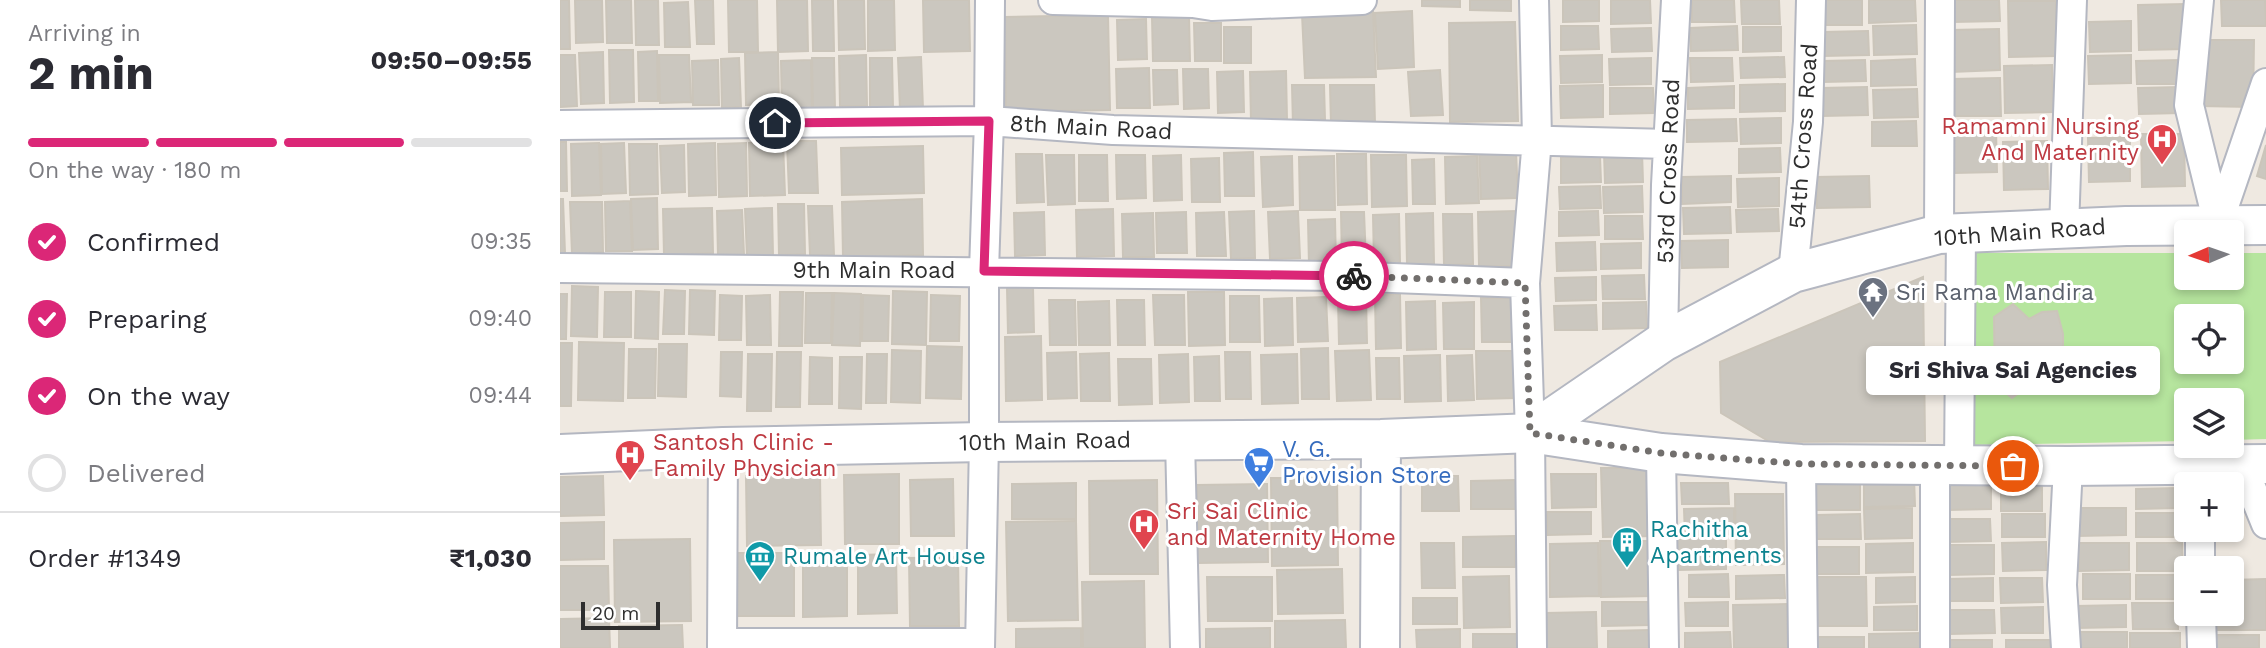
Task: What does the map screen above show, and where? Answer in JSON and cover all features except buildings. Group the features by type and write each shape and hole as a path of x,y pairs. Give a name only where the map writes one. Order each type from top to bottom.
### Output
{"street":[{"path":"723,447 722,645 980,646 990,0"},
{"path":"1053,0 1192,2 1212,6 1362,0"},
{"path":"1532,648 1530,433 1525,283 1537,139 1534,0"},
{"name":"53rd Cross Road","path":"1663,342 1668,144 1676,0"},
{"name":"54th Cross Road","path":"1793,273 1808,122 1811,0"},
{"path":"1935,648 1947,465 1950,234 1940,0"},
{"path":"2064,229 2071,0"},
{"path":"2199,0 2189,105 2217,220"},
{"path":"2219,220 2266,83"},
{"name":"8th Main Road","path":"560,125 989,121 1113,130 1668,144"},
{"name":"10th Main Road","path":"1530,433 1663,342 1793,273 1950,234 2174,225"},
{"name":"10th Main Road","path":"2244,225 2266,225"},
{"name":"9th Main Road","path":"560,268 1340,275 1525,283"},
{"name":"10th Main Road","path":"560,454 723,447 1381,439 1530,433 1661,453 1801,464 2068,466 2174,474"},
{"path":"1380,648 1381,439"},
{"path":"1181,440 1185,648"},
{"path":"1661,453 1664,648"},
{"path":"1801,464 1803,648"},
{"path":"2254,465 2266,524"},
{"name":"10th Main Road","path":"2219,472 2254,465"},
{"path":"2066,648 2063,585 2068,466"},
{"path":"2201,626 2202,648"}],"green space":[{"path":"1969,253 2174,253 2174,290 2244,290 2244,253 2266,253 2266,439 2244,440 2244,388 2174,388 2174,441 1974,445"}],"way so far":[{"path":"1354,276 1525,283 1530,433 1661,453 1801,464 2013,466"}],"place":[{"name":"Ramamni Nursing And Maternity","path":"2162,166"},
{"name":"Sri Rama Mandira","path":"1873,319"},
{"name":"Sri Shiva Sai Agencies","path":"2013,466"},
{"name":"Santosh Clinic - Family Physician","path":"630,482"},
{"name":"V. G. Provision Store","path":"1259,489"},
{"name":"Sri Sai Clinic and Maternity Home","path":"1144,551"},
{"name":"Rachitha Apartments","path":"1627,569"},
{"name":"Rumale Art House","path":"760,583"}],"route":[{"path":"775,123 989,121 984,271 1354,276"}]}
